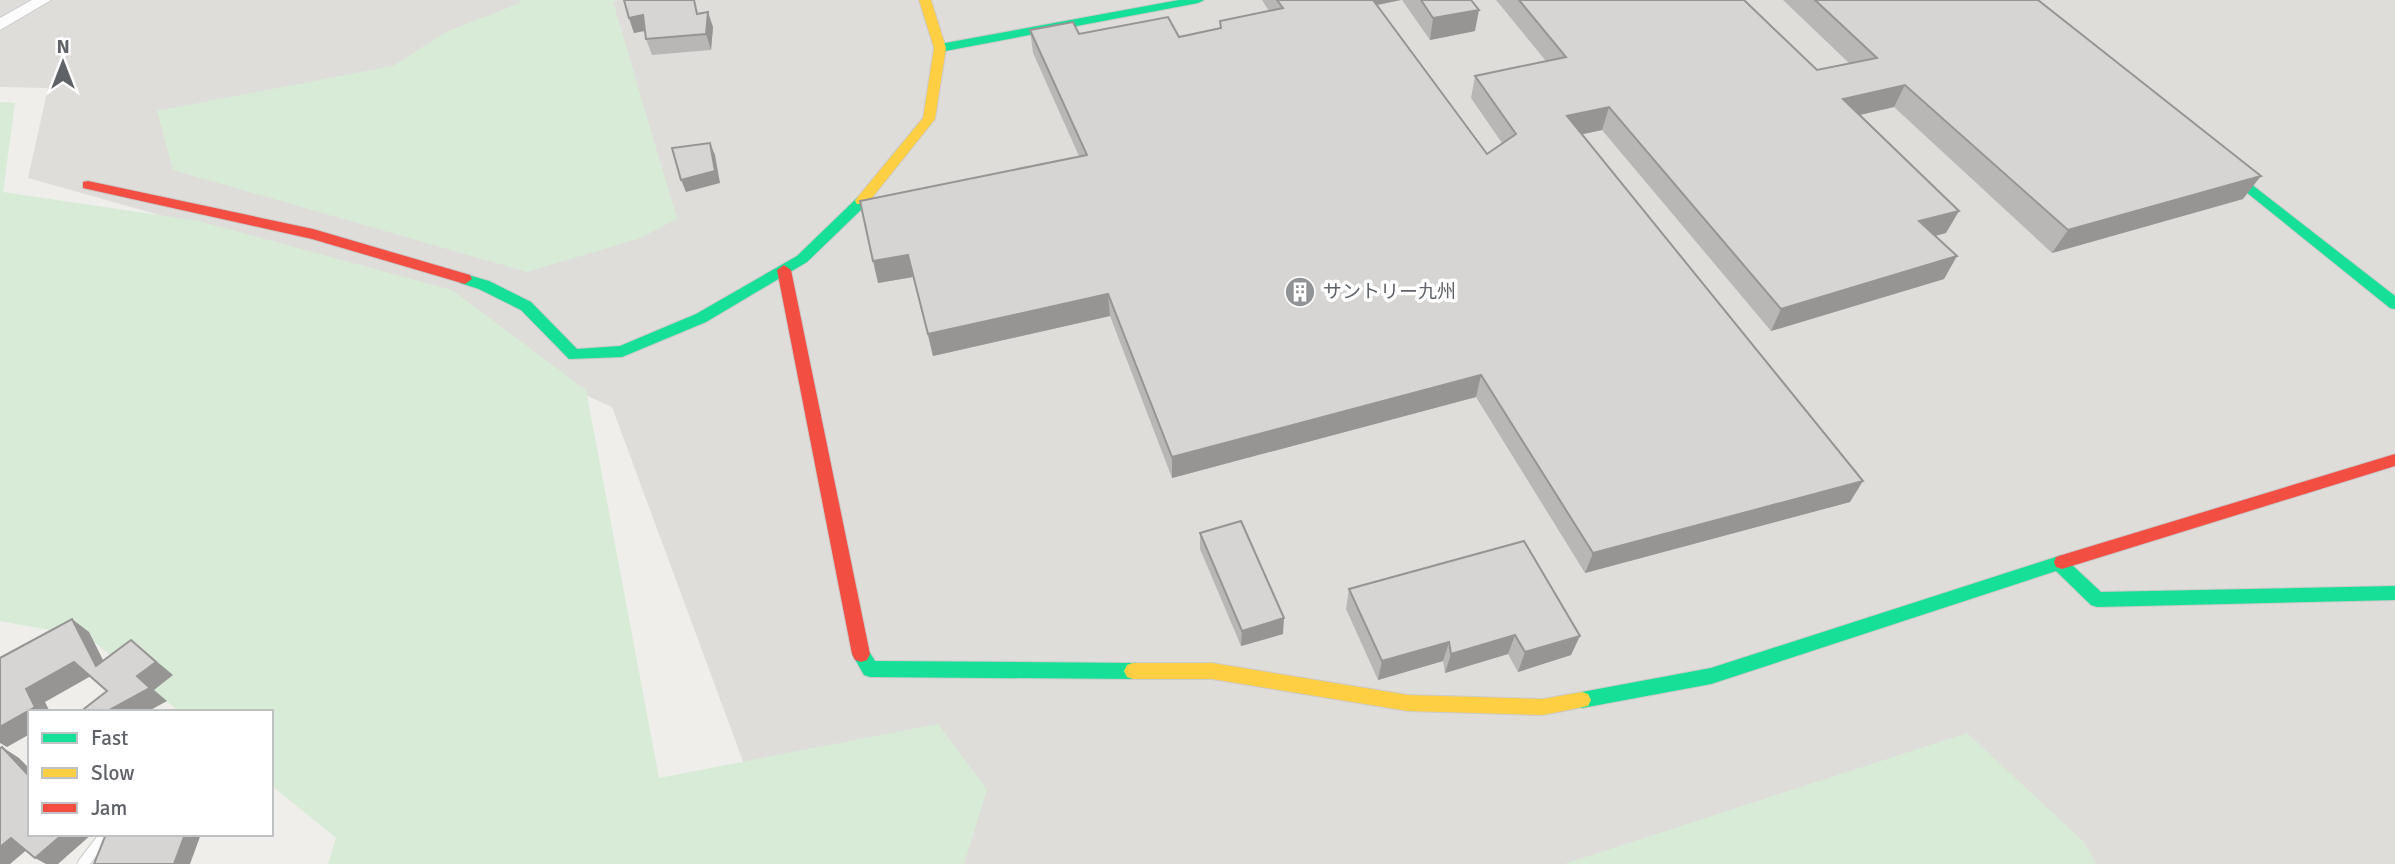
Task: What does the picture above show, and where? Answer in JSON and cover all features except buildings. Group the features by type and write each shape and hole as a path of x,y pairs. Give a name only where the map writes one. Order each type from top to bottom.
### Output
{"street":[{"path":"0,25 43,0"},
{"path":"88,185 313,234 484,285 526,306 574,355 622,351 701,318 802,259 871,193 929,119 940,48 925,0"},
{"path":"940,48 1198,0"},
{"path":"2211,156 2395,303"},
{"path":"784,270 860,651 870,669 1212,671 1408,703 1544,707 1710,676 2059,563 2395,460"},
{"path":"2059,563 2097,600 2395,593"}],"lane":[{"path":"83,864 104,836"}],"shaded area":[{"path":"0,0 2395,0 2395,864 781,864 612,407 238,237 28,178 48,88 0,87"}],"green space":[{"path":"519,0 620,0 613,2 677,219 638,239 527,272 173,170 157,111 393,66 446,32 520,3"},
{"path":"0,102 15,103 3,192 199,221 452,290 586,390 659,778 938,724 987,790 964,864 328,864 336,838 273,787 273,710 178,710 88,637 0,621"},
{"path":"1967,733 2084,842 2096,864 1564,864"}],"traffic: fast":[{"path":"940,48 1198,0"},
{"path":"2220,164 2395,304"},
{"path":"465,279 484,285 526,306 574,355 622,351 701,318 802,259 862,201"},
{"path":"1582,700 1711,676 2062,562"},
{"path":"2059,563 2097,600 2395,593"},
{"path":"861,654 870,669 1133,671"}],"traffic: slow":[{"path":"862,201 929,119 940,48 925,0"},
{"path":"1133,671 1212,671 1408,703 1543,707 1582,700"}],"traffic: jam":[{"path":"88,185 313,234 465,279"},
{"path":"784,270 861,654"},
{"path":"2062,562 2395,460"}],"place":[{"name":"サントリー九州","path":"1300,292"}]}
